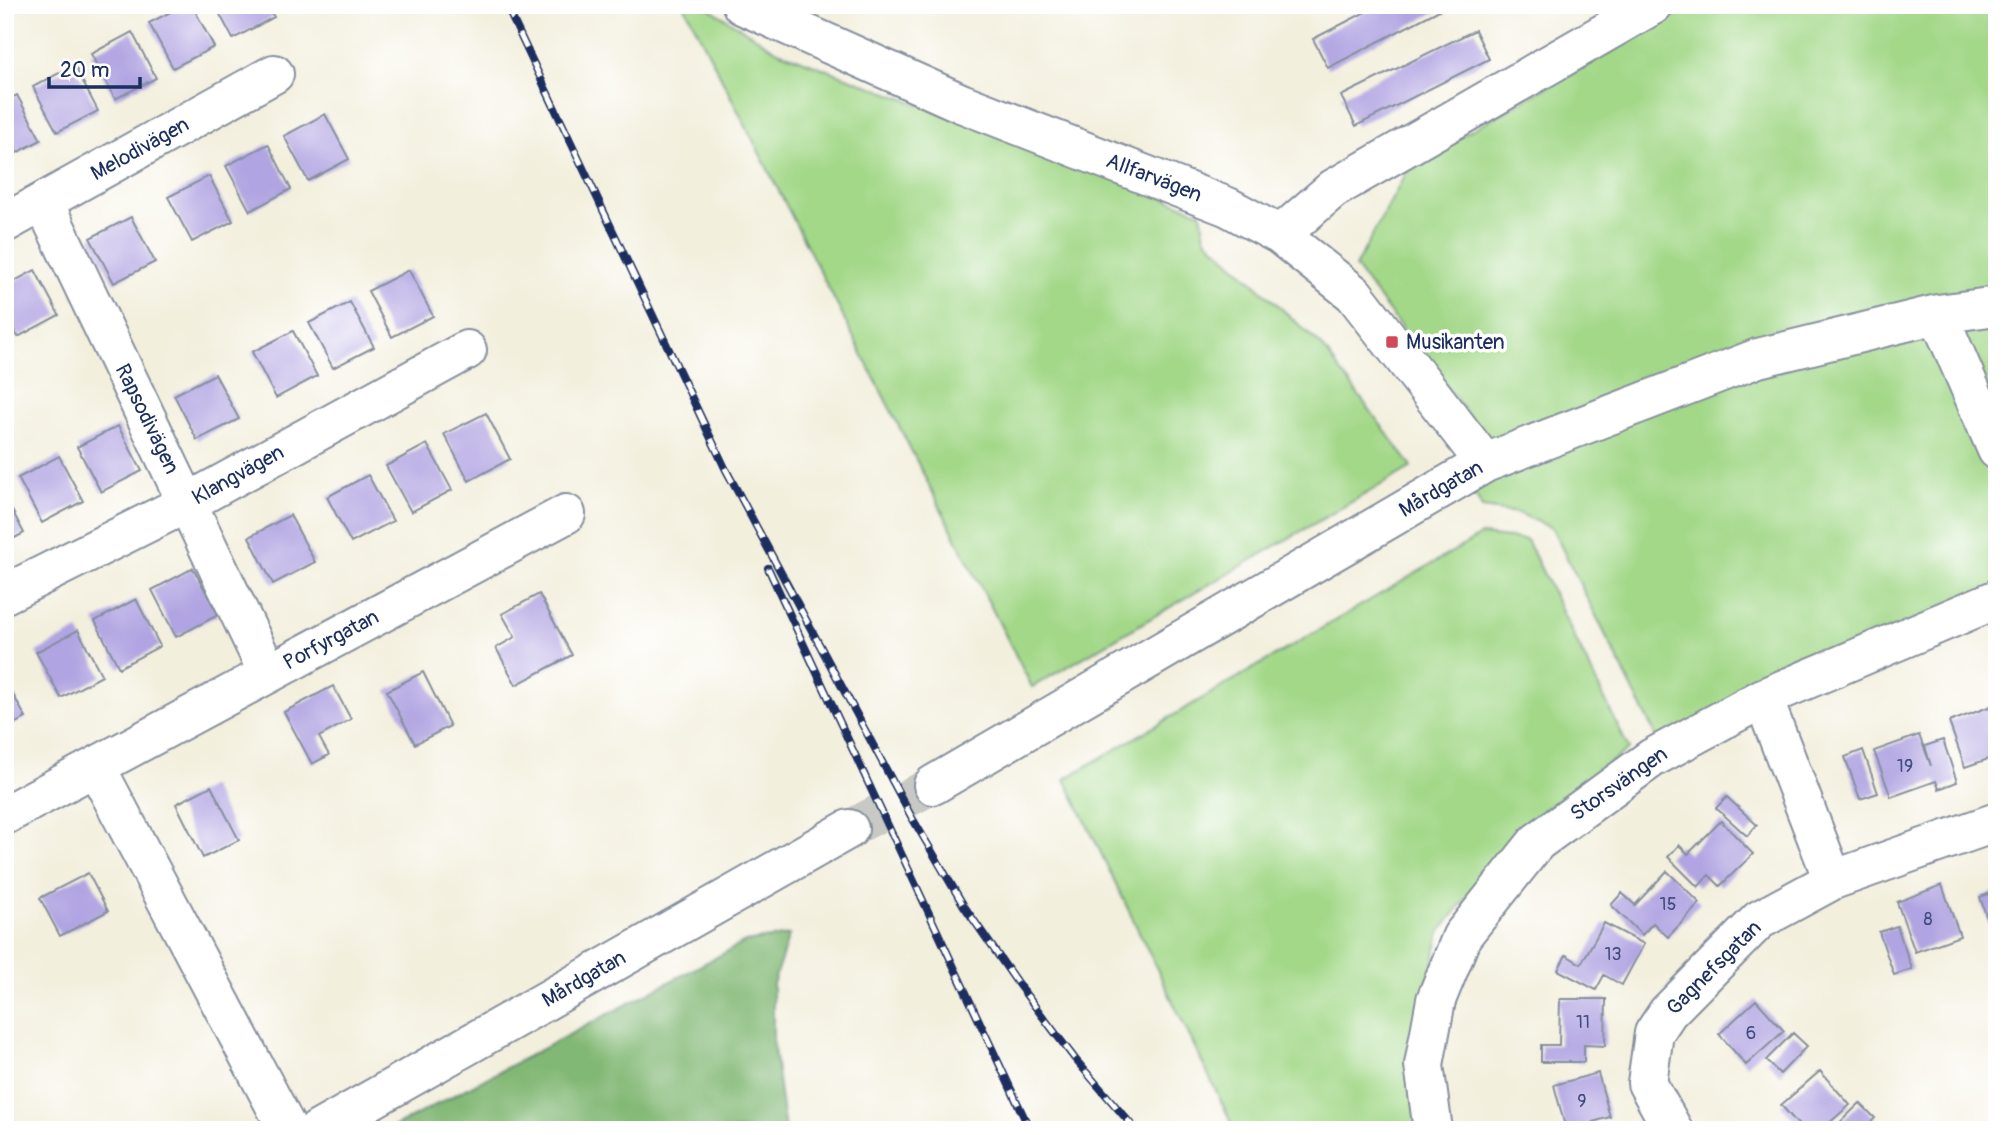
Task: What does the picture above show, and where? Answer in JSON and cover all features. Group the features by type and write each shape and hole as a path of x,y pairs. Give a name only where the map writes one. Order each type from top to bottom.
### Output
{"street":[{"name":"Allfarvägen","path":"742,5 961,103 1228,207 1280,235 1354,294 1485,463"},
{"path":"1280,235 1333,188 1653,5"},
{"name":"Melodivägen","path":"5,223 274,74"},
{"name":"Rapsodivägen","path":"44,202 268,673"},
{"name":"Mårdgatan","path":"933,785 1485,463 1758,358 1938,314 1997,306"},
{"path":"1938,314 1997,450"},
{"name":"Klangvägen","path":"5,594 187,503 467,349"},
{"name":"Porfyrgatan","path":"5,815 97,769 268,673 566,514"},
{"name":"Storsvängen","path":"1433,1130 1424,1065 1436,1000 1462,936 1537,842 1652,758 1763,698 1997,599"},
{"path":"1763,698 1833,880"},
{"path":"97,769 288,1130"},
{"name":"Gagnefsgatan","path":"1673,1130 1647,1083 1654,1033 1668,1012 1759,920 1833,880 1997,822"},
{"name":"Mårdgatan","path":"318,1130 849,829"}],"green space":[{"path":"684,5 704,5 778,51 1201,212 1205,238 1322,346 1412,467 1032,687"},
{"path":"1693,5 1997,5 1997,295 1491,445 1355,267 1411,164"},
{"path":"1997,316 1997,422 1961,340 1976,319"},
{"path":"1924,331 1943,349 1997,472 1997,587 1659,742 1552,528 1518,513 1482,508 1469,483 1757,369"},
{"path":"1481,535 1527,540 1629,749 1522,826 1440,932 1409,1068 1418,1130 1235,1130 1065,779"},
{"path":"789,935 773,984 773,1042 785,1130 388,1130 745,942"}],"building":[{"path":"184,5 192,5 214,47 173,68 149,23"},
{"path":"215,5 267,5 274,17 233,39"},
{"path":"1379,5 1449,5 1328,68 1313,39"},
{"path":"1475,30 1489,59 1356,126 1341,96"},
{"path":"132,32 156,78 115,99 91,54"},
{"path":"74,65 98,111 57,132 33,87"},
{"path":"17,95 41,140 5,159 5,101"},
{"path":"325,114 349,159 308,181 284,136"},
{"path":"268,144 291,189 250,211 226,166"},
{"path":"209,176 233,221 192,242 168,197"},
{"path":"131,217 155,262 114,283 90,238"},
{"path":"35,270 59,315 18,337 5,313 5,286"},
{"path":"409,270 433,316 392,337 368,291"},
{"path":"350,302 374,347 333,368 309,323"},
{"path":"293,331 317,376 276,398 252,352"},
{"path":"215,374 239,419 197,440 174,395"},
{"path":"486,413 510,459 469,481 444,434"},
{"path":"118,426 142,471 101,492 77,447"},
{"path":"427,444 452,490 411,512 386,466"},
{"path":"59,456 83,501 42,523 18,478"},
{"path":"368,475 393,521 351,543 327,497"},
{"path":"5,497 24,533 5,543"},
{"path":"290,515 315,562 273,584 249,537"},
{"path":"193,568 218,615 176,637 152,590"},
{"path":"539,594 572,655 516,685 496,648 515,637 502,614"},
{"path":"136,599 160,646 119,668 95,621"},
{"path":"78,630 102,676 61,698 36,652"},
{"path":"423,672 450,726 415,744 387,691"},
{"path":"5,680 26,718 5,728"},
{"path":"333,686 351,719 319,737 329,755 312,764 284,712"},
{"path":"1994,705 1997,756 1965,767 1949,722"},
{"path":"1919,735 1931,766 1925,746 1943,740 1957,782 1939,789 1936,781 1891,797 1874,751"},
{"path":"1863,750 1878,793 1860,799 1845,757"},
{"path":"211,786 239,840 203,858 176,804"},
{"path":"1727,797 1757,825 1747,836 1716,808"},
{"path":"1721,821 1753,854 1720,886 1709,875 1698,887 1668,857 1679,845 1688,854"},
{"path":"1667,871 1700,903 1668,937 1653,923 1642,935 1611,905 1622,893 1635,905"},
{"path":"88,873 108,911 60,936 40,898"},
{"path":"1942,885 1960,936 1915,952 1897,902"},
{"path":"1997,891 1997,939 1994,940 1980,897"},
{"path":"1604,923 1644,944 1622,985 1604,975 1596,990 1558,970 1566,955 1581,964"},
{"path":"1897,926 1912,969 1894,975 1879,932"},
{"path":"1560,999 1606,999 1605,1046 1584,1045 1584,1062 1541,1062 1541,1045 1559,1045"},
{"path":"1756,1000 1784,1031 1746,1065 1719,1034"},
{"path":"1793,1033 1807,1046 1780,1074 1766,1060"},
{"path":"1820,1071 1850,1105 1821,1130 1803,1130 1781,1105"},
{"path":"1598,1073 1610,1117 1593,1122 1596,1130 1566,1130 1554,1085"},
{"path":"1860,1103 1875,1118 1863,1130 1832,1130"}],"tunnel":[{"path":"849,829 933,785"}],"railway":[{"path":"506,5 725,468 911,816 964,906 1018,984 1075,1059 1136,1130"},
{"path":"768,568 1030,1130"}],"place":[{"name":"Musikanten","path":"1392,342"}]}
